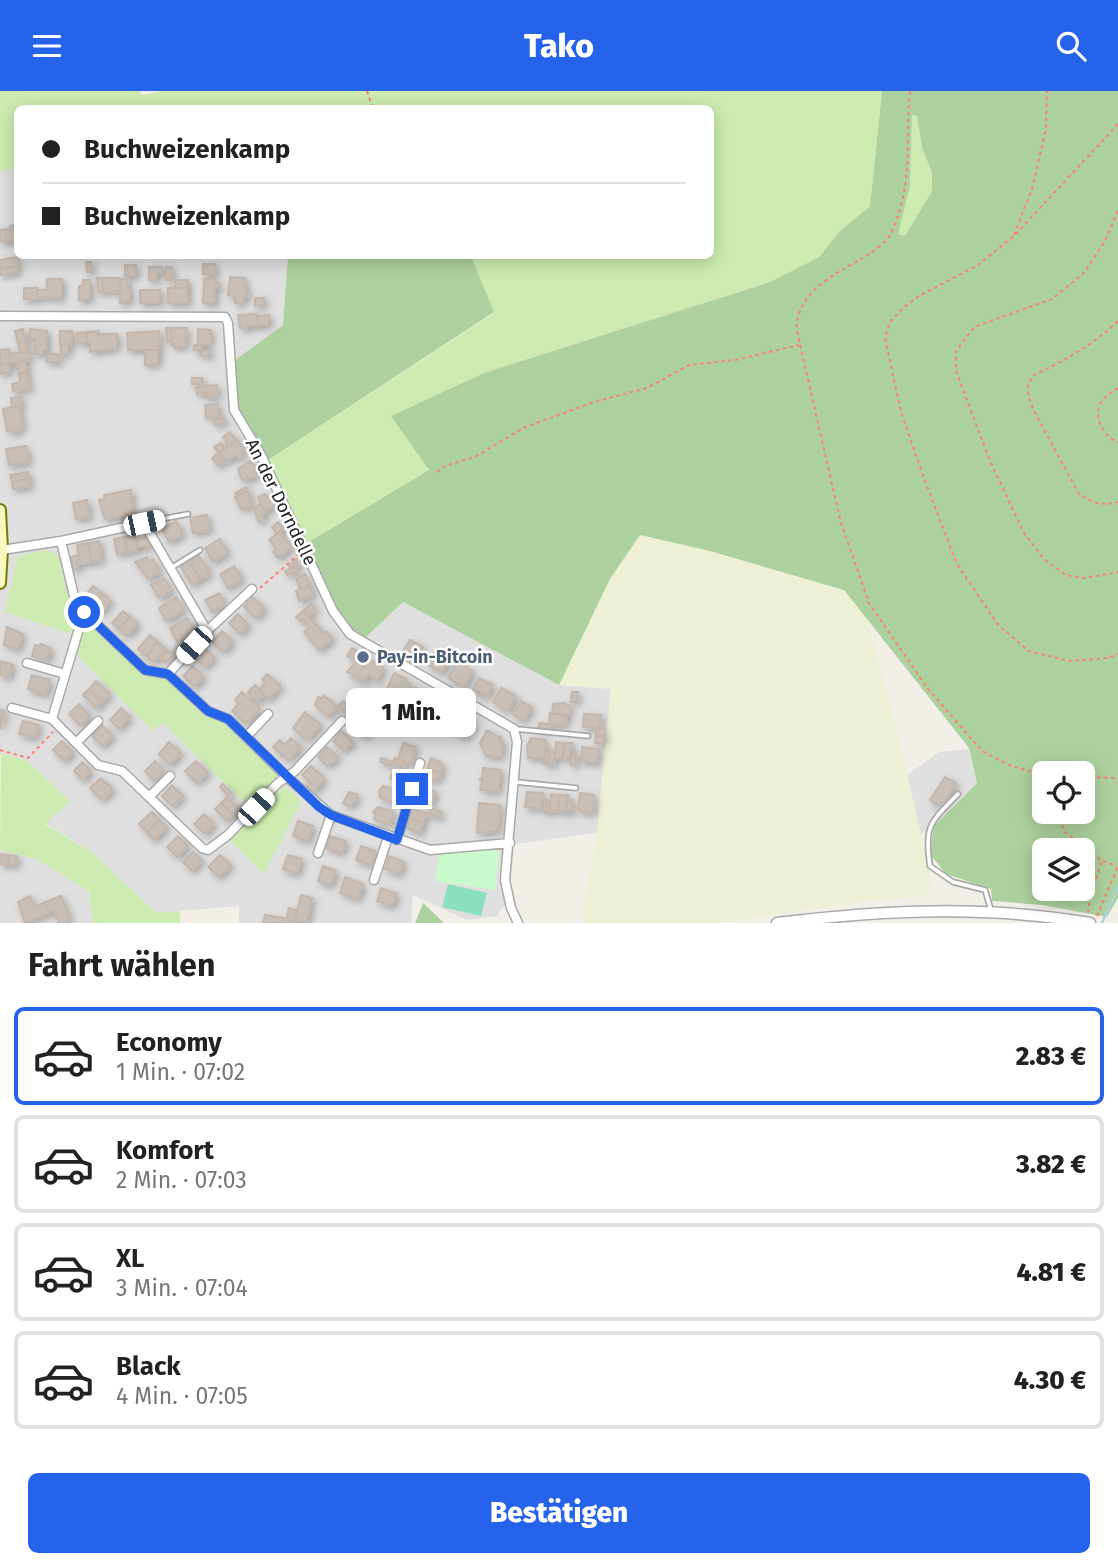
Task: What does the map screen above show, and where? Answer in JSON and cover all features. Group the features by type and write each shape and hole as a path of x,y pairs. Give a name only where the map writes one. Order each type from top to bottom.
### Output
{"main road":[{"path":"0,510 0,583"}],"street":[{"name":"An der Dorndelle","path":"0,316 225,317 228,323 234,410 261,455 333,611 350,634 514,729"},
{"path":"2,549 61,541 144,523 207,631"},
{"path":"61,541 75,600 84,612 145,670 168,674 208,711 228,719 286,777 331,815 422,848 440,851 510,843"},
{"path":"168,674 207,631 252,589"},
{"path":"52,719 84,612"},
{"path":"27,663 65,674"},
{"path":"12,708 52,719 98,765 122,771 202,848 208,850 228,835 342,720"},
{"path":"246,737 268,714"},
{"path":"76,743 98,721"},
{"path":"514,729 517,742 505,880 506,893 518,923"},
{"path":"374,880 420,763"},
{"path":"149,797 170,776"},
{"path":"318,853 331,815"},
{"path":"777,923 901,911 991,912 1090,923"}],"lane":[{"path":"144,523 188,514"},
{"path":"171,568 200,550"},
{"name":"An der Dorndelle","path":"514,729 588,736"},
{"path":"514,782 576,788"},
{"path":"958,794 932,821 926,839 930,866 953,882 985,890 991,912"}],"path":[{"path":"910,91 908,179 902,206 889,237 872,253 829,278 806,300 797,323 800,345 841,523 869,603 928,689 982,751 1009,765 1032,773"},
{"path":"1014,236 1032,189 1046,129 1048,91"},
{"path":"1118,124 1014,236 978,265 919,296 903,308 890,321 885,338 901,412 957,564 999,626 1029,651 1069,661 1118,655"},
{"path":"1118,211 1105,241 1084,273 1052,299 974,327 956,351 956,371 990,461 1024,533 1044,559 1066,575 1085,578 1118,572"},
{"path":"1118,321 1100,339 1032,376 1027,390 1033,408 1079,494 1091,502 1107,505 1118,502"},
{"path":"437,471 477,456 523,428 594,402 647,388 689,365 735,360 800,345"},
{"path":"1118,388 1099,405 1098,416 1107,436 1118,442"},
{"path":"252,589 259,589 306,549"},
{"path":"0,750 27,758 59,726"},
{"path":"1095,777 1118,778"},
{"path":"1062,824 1065,832 1102,861 1118,866 1090,923"},
{"path":"1090,923 1091,892 1102,861"}],"shaded area":[{"path":"14,169 14,259 288,259 283,325 235,360 262,446 307,543 333,611 363,641 403,601 559,685 611,688 597,833 515,844 508,900 497,916 467,920 413,895 411,923 239,923 239,906 156,913 93,853 45,823 69,801 27,761 1,754 0,756 0,171"},
{"path":"969,749 977,783 934,826 920,835 907,775 939,752"},
{"path":"0,850 36,859 89,891 93,923 0,923"}],"green space":[{"path":"0,91 140,91 142,95 162,91 882,91 870,206 840,231 819,257 770,282 484,373 392,416 429,470 307,543 268,460 494,313 472,259 714,259 714,105 14,105 14,169 0,171"},
{"path":"882,91 1118,91 1118,898 1107,917 1042,905 992,901 991,889 946,874 930,854 934,826 977,783 969,748 844,590 710,551 640,535 610,579 559,685 403,602 362,641 333,611 307,543 429,470 391,416 484,373 770,282 819,257 840,231 870,206","holes":["912,115 917,116 922,148 932,173 932,191 905,236 898,234 910,185"]},
{"path":"912,115 917,116 922,148 932,173 932,191 905,236 897,234 910,185"},
{"path":"288,259 472,259 494,312 268,460 238,406 235,360 283,325"},
{"path":"640,535 710,551 844,590 867,617 931,878 929,896 871,900 719,923 584,923 584,904 597,833 611,689 559,685 610,579"},
{"path":"47,550 58,555 68,598 77,611 71,634 5,612 18,556"},
{"path":"83,628 94,628 145,674 168,681 201,713 222,722 278,776 248,806 163,723 153,731 77,655"},
{"path":"1,753 27,761 70,801 45,824 93,853 156,913 180,911 180,923 93,923 89,891 36,859 0,850"},
{"path":"284,786 301,801 264,874 229,839"},
{"path":"499,851 495,890 435,881 439,855"},
{"path":"448,884 487,893 481,916 442,907"},
{"path":"423,903 444,923 415,923"}],"building":[{"path":"14,225 14,240 0,242 0,230 10,229 10,226"},
{"path":"14,257 19,261 17,266 0,269 0,260"},
{"path":"86,262 91,262 92,272 87,272"},
{"path":"203,264 215,264 215,274 203,274"},
{"path":"125,265 136,265 136,276 125,276"},
{"path":"17,266 18,272 1,275 0,269"},
{"path":"149,267 162,267 162,273 157,273 157,280 149,280"},
{"path":"166,267 172,267 171,280 166,280"},
{"path":"230,277 245,278 244,288 248,289 242,304 235,303 235,296 228,295"},
{"path":"97,278 103,278 103,292 98,292"},
{"path":"103,278 119,278 120,291 103,292"},
{"path":"47,279 62,279 62,298 37,297 37,290 47,290"},
{"path":"120,279 127,279 130,289 130,301 124,303 120,303"},
{"path":"204,279 215,279 215,283 219,283 219,288 215,288 215,303 203,303"},
{"path":"83,280 90,280 90,300 79,300 79,286 83,286"},
{"path":"175,280 188,280 188,288 175,288"},
{"path":"24,288 37,288 37,300 24,299"},
{"path":"168,288 188,288 188,303 168,303"},
{"path":"140,290 160,290 160,303 140,303"},
{"path":"255,298 264,298 264,305 255,306"},
{"path":"257,314 258,326 240,328 238,315"},
{"path":"269,315 269,325 258,325 257,316"},
{"path":"166,328 171,328 172,341 167,341"},
{"path":"171,328 187,328 185,346 175,348 175,344 172,344"},
{"path":"23,329 28,351 20,352 15,331"},
{"path":"30,329 47,331 47,350 44,350 44,354 35,354 35,339 30,339"},
{"path":"198,329 211,330 210,345 201,345 201,350 194,350 194,345 198,345"},
{"path":"60,331 72,331 72,344 60,345"},
{"path":"98,331 98,336 117,334 117,348 90,352 87,332"},
{"path":"159,331 160,350 128,350 127,333"},
{"path":"87,332 87,343 78,343 77,333"},
{"path":"68,344 68,354 61,354 61,345"},
{"path":"9,349 11,363 0,365 0,350"},
{"path":"145,350 158,350 158,364 145,365"},
{"path":"201,350 210,350 210,356 201,356"},
{"path":"28,351 30,360 11,363 9,354"},
{"path":"47,354 58,354 60,362 47,362"},
{"path":"25,361 27,372 19,374 17,362"},
{"path":"9,363 8,373 0,374 0,365"},
{"path":"27,372 30,389 13,391 12,384 20,382 19,374"},
{"path":"192,378 202,378 202,384 192,384"},
{"path":"217,385 218,396 206,397 206,393 197,394 196,387"},
{"path":"21,397 22,406 12,407 11,398"},
{"path":"218,404 219,417 206,418 205,405"},
{"path":"19,406 23,428 14,433 12,430 7,431 3,409"},
{"path":"224,418 225,423 215,425 214,420"},
{"path":"230,432 236,440 229,445 223,437"},
{"path":"237,440 244,450 241,452 243,455 239,458 237,455 227,462 220,452"},
{"path":"221,443 225,449 219,453 214,447"},
{"path":"26,446 29,462 9,465 6,449"},
{"path":"218,454 223,462 218,466 212,458"},
{"path":"250,461 257,468 254,469 257,475 242,480 238,469"},
{"path":"28,472 29,479 12,482 10,475"},
{"path":"29,479 30,486 13,489 12,482"},
{"path":"246,487 248,490 237,497 235,493"},
{"path":"131,490 133,514 105,519 99,500 105,499 104,495"},
{"path":"248,490 251,505 242,510 235,497"},
{"path":"265,494 267,497 270,495 275,506 264,511 258,497"},
{"path":"87,500 90,517 76,519 73,503"},
{"path":"261,504 266,513 262,515 264,520 259,522 253,508"},
{"path":"207,515 210,530 193,533 190,518"},
{"path":"176,521 183,534 169,542 162,529"},
{"path":"278,522 284,528 277,534 272,527"},
{"path":"279,532 292,547 278,558 273,552 277,549 269,540"},
{"path":"135,535 138,550 127,552 124,537"},
{"path":"124,537 127,552 117,554 114,539"},
{"path":"145,537 151,547 137,547 136,541"},
{"path":"220,539 228,553 213,562 205,548"},
{"path":"99,541 102,560 91,562 88,543"},
{"path":"88,543 91,562 80,564 77,545"},
{"path":"79,555 78,569 73,570 71,557"},
{"path":"199,556 210,574 201,579 190,562"},
{"path":"147,557 149,561 153,559 160,572 148,579 135,562"},
{"path":"296,559 299,566 290,569 289,566"},
{"path":"190,562 201,579 192,585 181,567"},
{"path":"234,566 242,579 228,588 220,574"},
{"path":"295,567 297,572 287,575 285,571"},
{"path":"305,574 310,586 300,590 296,578"},
{"path":"164,578 172,591 159,598 151,585"},
{"path":"93,586 103,594 92,606 83,598"},
{"path":"310,586 314,595 299,601 296,591"},
{"path":"219,593 225,604 212,612 205,600"},
{"path":"103,594 111,601 101,613 92,606"},
{"path":"176,597 184,610 166,621 159,608"},
{"path":"253,597 265,609 256,618 244,607"},
{"path":"311,603 316,609 308,617 303,611"},
{"path":"123,611 130,617 119,629 112,623"},
{"path":"303,611 333,639 319,650 304,632 310,627 303,619 301,622 296,617"},
{"path":"238,614 249,625 240,634 229,623"},
{"path":"130,617 138,624 127,636 119,629"},
{"path":"187,618 195,631 177,641 170,628"},
{"path":"7,627 23,634 18,649 4,645"},
{"path":"222,631 233,641 223,652 212,642"},
{"path":"150,635 158,642 146,656 138,649"},
{"path":"410,640 423,647 416,661 402,653"},
{"path":"158,642 166,649 153,662 146,656"},
{"path":"41,644 51,649 47,661 32,656 35,645"},
{"path":"205,648 215,658 205,667 195,658"},
{"path":"352,648 384,668 377,680 368,675 364,682 347,672 357,661 347,656"},
{"path":"437,648 452,656 442,673 428,665"},
{"path":"168,650 174,655 166,663 161,658"},
{"path":"0,661 13,665 9,678 0,675"},
{"path":"458,662 473,671 464,687 448,678"},
{"path":"193,666 204,677 195,687 183,676"},
{"path":"394,673 411,685 404,699 387,689"},
{"path":"267,674 281,686 269,699 259,690 265,683 262,679"},
{"path":"32,675 50,680 46,695 28,689"},
{"path":"479,678 493,685 487,697 473,690"},
{"path":"96,681 110,694 103,702 89,689"},
{"path":"255,685 264,694 258,701 248,692"},
{"path":"415,687 423,691 416,702 411,695"},
{"path":"501,688 516,696 508,711 493,702"},
{"path":"89,689 103,702 96,708 83,695"},
{"path":"242,692 260,709 246,724 232,711 239,704 235,700"},
{"path":"572,692 578,692 577,702 571,702"},
{"path":"426,694 445,704 435,721 417,710"},
{"path":"324,695 337,707 328,717 315,705 318,697 322,698"},
{"path":"343,701 351,705 344,712 338,706"},
{"path":"521,701 532,707 524,721 513,715"},
{"path":"563,703 570,706 569,715 552,714 553,704"},
{"path":"79,704 90,716 81,726 69,714"},
{"path":"121,708 130,717 119,729 110,720"},
{"path":"413,708 417,711 412,720 407,717"},
{"path":"0,709 5,711 1,728 0,728"},
{"path":"455,711 475,722 466,738 446,727"},
{"path":"305,712 321,725 307,740 293,728"},
{"path":"550,713 567,715 566,724 549,723"},
{"path":"359,714 372,726 370,732 363,736 350,724"},
{"path":"584,714 601,715 600,728 583,727"},
{"path":"23,721 39,725 35,738 19,734"},
{"path":"539,723 548,724 549,730 538,729"},
{"path":"102,725 113,736 103,746 92,736"},
{"path":"600,727 605,732 600,737 595,732"},
{"path":"487,730 500,737 500,743 503,743 501,757 486,756 480,743"},
{"path":"342,731 353,742 344,751 333,741"},
{"path":"596,734 604,736 604,744 595,743"},
{"path":"291,738 301,747 288,760 273,747 280,740 285,745"},
{"path":"531,738 546,740 544,758 528,758 527,746"},
{"path":"62,741 73,752 64,761 53,750"},
{"path":"169,742 181,753 170,765 159,754"},
{"path":"556,742 564,743 563,758 555,757"},
{"path":"403,743 416,747 410,764 398,759"},
{"path":"564,743 572,743 570,759 563,758"},
{"path":"327,747 339,758 327,766 318,757"},
{"path":"582,747 599,749 597,763 581,761"},
{"path":"545,751 550,751 548,764 544,764"},
{"path":"550,751 555,752 554,765 548,764"},
{"path":"572,754 576,754 575,766 571,765"},
{"path":"381,758 393,762 392,766 380,762"},
{"path":"395,758 407,762 405,766 393,762"},
{"path":"431,758 441,762 441,773 427,768"},
{"path":"155,761 164,771 154,781 145,771"},
{"path":"196,761 208,772 197,783 185,771"},
{"path":"82,762 91,771 83,780 74,771"},
{"path":"311,766 325,779 313,792 307,786 310,782 302,775"},
{"path":"394,768 408,773 404,784 390,779"},
{"path":"427,768 441,773 439,779 436,778 435,781 424,778"},
{"path":"483,768 501,770 498,792 480,790 482,780 479,779 482,779"},
{"path":"945,777 956,783 941,807 930,800"},
{"path":"101,778 113,789 102,800 90,788"},
{"path":"223,784 232,793 229,796 220,787"},
{"path":"172,785 183,796 173,806 162,796"},
{"path":"383,786 402,792 397,804 380,797 379,791"},
{"path":"421,787 436,792 432,804 417,799"},
{"path":"349,792 358,795 351,807 343,803"},
{"path":"527,792 543,793 541,809 525,807"},
{"path":"580,793 594,795 593,813 578,811"},
{"path":"551,794 559,795 558,811 549,810"},
{"path":"559,795 568,795 566,812 558,811"},
{"path":"227,797 239,809 233,815 221,803"},
{"path":"568,799 572,800 571,813 566,812"},
{"path":"546,800 550,801 549,813 545,813"},
{"path":"221,803 233,815 227,821 215,809"},
{"path":"479,803 500,805 498,831 477,833"},
{"path":"378,807 394,812 390,825 374,819 373,812"},
{"path":"431,808 442,812 440,818 429,814"},
{"path":"413,809 427,813 423,823 409,818"},
{"path":"152,812 160,820 147,832 139,824"},
{"path":"204,814 214,823 205,834 194,824"},
{"path":"409,818 423,823 420,833 407,828"},
{"path":"160,820 167,827 154,840 147,832"},
{"path":"298,821 313,826 308,841 293,836"},
{"path":"178,836 188,846 177,857 167,847"},
{"path":"330,836 346,841 342,853 326,848"},
{"path":"361,846 375,851 371,865 356,860"},
{"path":"193,852 202,860 192,871 183,862"},
{"path":"0,854 9,855 8,865 0,864"},
{"path":"9,855 17,856 16,865 8,865"},
{"path":"220,855 231,865 219,877 208,867"},
{"path":"288,855 302,859 297,874 283,869"},
{"path":"389,856 404,862 400,874 385,869"},
{"path":"323,866 336,871 330,886 318,881"},
{"path":"345,877 363,884 358,899 340,893"},
{"path":"381,888 397,894 392,906 377,901"},
{"path":"301,895 312,898 307,921 310,923 295,921"},
{"path":"30,896 34,907 45,902 49,913 25,923 18,902"},
{"path":"61,896 70,920 59,923 54,911 49,913 45,902"},
{"path":"289,908 297,910 295,922 286,920"},
{"path":"265,915 284,918 283,923 263,923"}],"waterway":[{"path":"1102,923 1118,887"}],"place":[{"name":"Pay-in-Bitcoin","path":"363,657"}],"route":[{"path":"84,612 145,670 168,674 208,711 228,719 286,777 331,815 397,840 412,789"}]}
